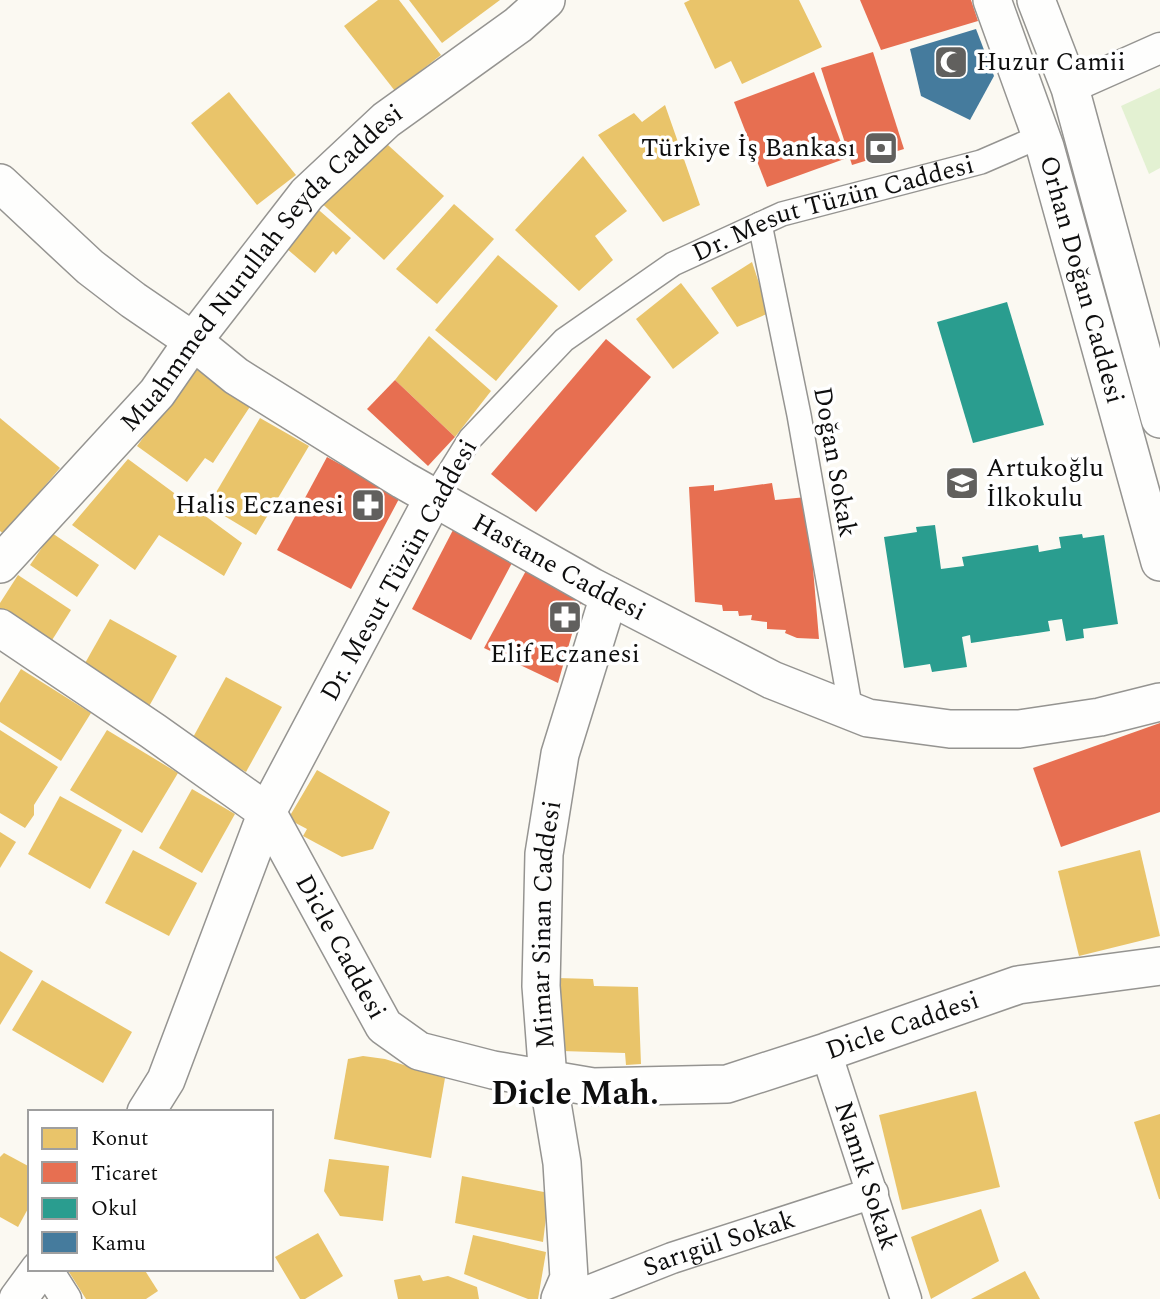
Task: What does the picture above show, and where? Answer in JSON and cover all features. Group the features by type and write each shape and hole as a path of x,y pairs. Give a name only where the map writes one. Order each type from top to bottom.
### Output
{"street":[{"name":"Orhan Doğan Caddesi","path":"992,0 1041,136 1145,449 1160,562"},
{"name":"Orhan Doğan Caddesi","path":"1036,0 1070,88 1160,419"},
{"name":"Muahmmed Nurullah Seyda Caddesi","path":"0,564 157,393 192,341 307,194 386,120 518,25 536,3"},
{"path":"1041,136 1070,88 1160,48"},
{"name":"Dr. Mesut Tüzün Caddesi","path":"147,1110 166,1080 267,812 434,498 470,439 564,340 673,264 782,214 981,162 1041,136"},
{"name":"Hastane Caddesi","path":"1,188 90,267 236,376 434,498 609,596 772,680 868,718 950,729 1020,729 1100,717 1160,702"},
{"name":"Doğan Sokak","path":"760,225 799,415 850,711"},
{"name":"Mimar Sinan Caddesi","path":"559,1299 569,1278 562,1163 548,1079 541,986 544,854 560,754 609,596"},
{"name":"Dicle Caddesi","path":"0,628 267,812 384,1026 419,1051 493,1070 593,1087 727,1084 1018,985 1160,966"},
{"name":"Namık Sokak","path":"826,1052 906,1299"},
{"name":"Sarıgül Sokak","path":"568,1299 672,1258 873,1193"},
{"path":"18,1299 39,1271"},
{"path":"48,1271 66,1299"}],"green space":[{"path":"1160,88 1160,168 1149,174 1121,106"}],"building: Konut":[{"path":"378,0 399,0 441,55 395,91 344,26"},
{"path":"409,0 500,0 442,43"},
{"path":"690,0 799,0 822,47 742,84 731,61 715,69 684,3"},
{"path":"229,92 296,175 257,205 191,123"},
{"path":"665,105 700,205 663,222 598,135 634,113 642,122"},
{"path":"377,135 444,196 384,260 317,199"},
{"path":"583,156 627,211 595,236 613,260 579,291 515,230"},
{"path":"454,204 494,239 437,304 396,269"},
{"path":"313,205 351,238 336,255 333,251 315,273 279,242"},
{"path":"498,255 558,306 496,381 435,330"},
{"path":"752,262 769,313 737,327 711,288"},
{"path":"681,283 719,333 673,369 636,319"},
{"path":"429,336 491,391 455,437 395,380"},
{"path":"195,368 253,402 213,463 205,458 187,482 137,446"},
{"path":"0,418 60,468 4,534 0,531"},
{"path":"260,418 309,446 256,535 208,506"},
{"path":"128,459 242,543 224,576 159,535 135,570 72,525"},
{"path":"52,533 99,565 77,597 30,565"},
{"path":"18,575 71,610 49,645 0,614 0,603"},
{"path":"110,619 177,656 147,710 80,672"},
{"path":"21,669 91,713 61,761 0,722 0,703"},
{"path":"226,677 282,707 246,772 191,741"},
{"path":"0,730 58,767 34,805 34,815 25,828 0,813"},
{"path":"107,730 178,773 142,833 70,790"},
{"path":"317,770 390,812 373,849 342,857 303,836 307,829 288,819"},
{"path":"192,789 235,814 202,873 159,848"},
{"path":"60,796 122,830 90,889 28,854"},
{"path":"0,832 16,842 0,868"},
{"path":"133,850 197,883 169,936 105,903"},
{"path":"1140,850 1160,936 1079,956 1058,871"},
{"path":"0,951 33,971 0,1025"},
{"path":"557,978 593,979 594,986 638,987 641,1064 626,1065 625,1053 562,1051"},
{"path":"42,980 132,1032 103,1083 12,1030"},
{"path":"363,1056 385,1059 445,1078 431,1158 334,1139 348,1059"},
{"path":"976,1091 1000,1187 902,1210 879,1115"},
{"path":"1160,1114 1160,1199 1159,1199 1134,1122"},
{"path":"4,1153 28,1166 28,1209 18,1227 0,1217 0,1157"},
{"path":"329,1159 389,1166 383,1221 340,1216 324,1191"},
{"path":"462,1176 549,1193 543,1242 455,1223"},
{"path":"981,1209 999,1261 931,1299 911,1237"},
{"path":"318,1233 343,1276 305,1299 300,1299 275,1257"},
{"path":"473,1235 546,1252 538,1299 528,1299 464,1274"},
{"path":"68,1271 145,1271 158,1291 146,1299 86,1299"},
{"path":"1025,1271 1040,1299 971,1299"},
{"path":"420,1275 423,1281 448,1276 477,1287 479,1299 398,1299 394,1280"}],"building: Ticaret":[{"path":"860,0 971,0 978,21 881,50"},
{"path":"873,52 904,149 852,165 821,68"},
{"path":"814,72 847,158 767,187 734,102"},
{"path":"606,339 651,377 536,512 491,474"},
{"path":"395,380 455,437 428,466 367,409"},
{"path":"327,457 400,497 351,589 277,550"},
{"path":"772,483 775,500 807,497 819,639 797,638 785,633 786,630 767,629 767,622 751,620 752,615 739,616 738,611 723,611 722,605 695,602 689,487 714,485 714,491"},
{"path":"453,530 513,561 471,640 412,609"},
{"path":"528,567 582,599 558,683 484,648"},
{"path":"1160,723 1160,812 1061,847 1033,768"}],"building: Okul":[{"path":"1007,302 1044,425 973,443 937,322"},
{"path":"935,525 941,569 964,566 962,557 1038,545 1039,552 1061,548 1059,537 1104,535 1118,624 1083,629 1084,638 1066,641 1062,619 1048,621 1050,631 971,643 970,635 962,637 967,667 932,672 930,664 904,668 884,537 917,532 916,527"}],"building: Kamu":[{"name":"Huzur Camii","path":"976,29 994,76 970,120 921,96 910,49"}],"place":[{"name":"Huzur Camii","path":"951,62"},
{"name":"Türkiye İş Bankası","path":"881,148"},
{"name":"Artukoğlu İlkokulu","path":"962,483"},
{"name":"Halis Eczanesi","path":"368,505"},
{"name":"Elif Eczanesi","path":"565,617"}],"district":[{"name":"Dicle Mah.","path":"575,1094"}]}
